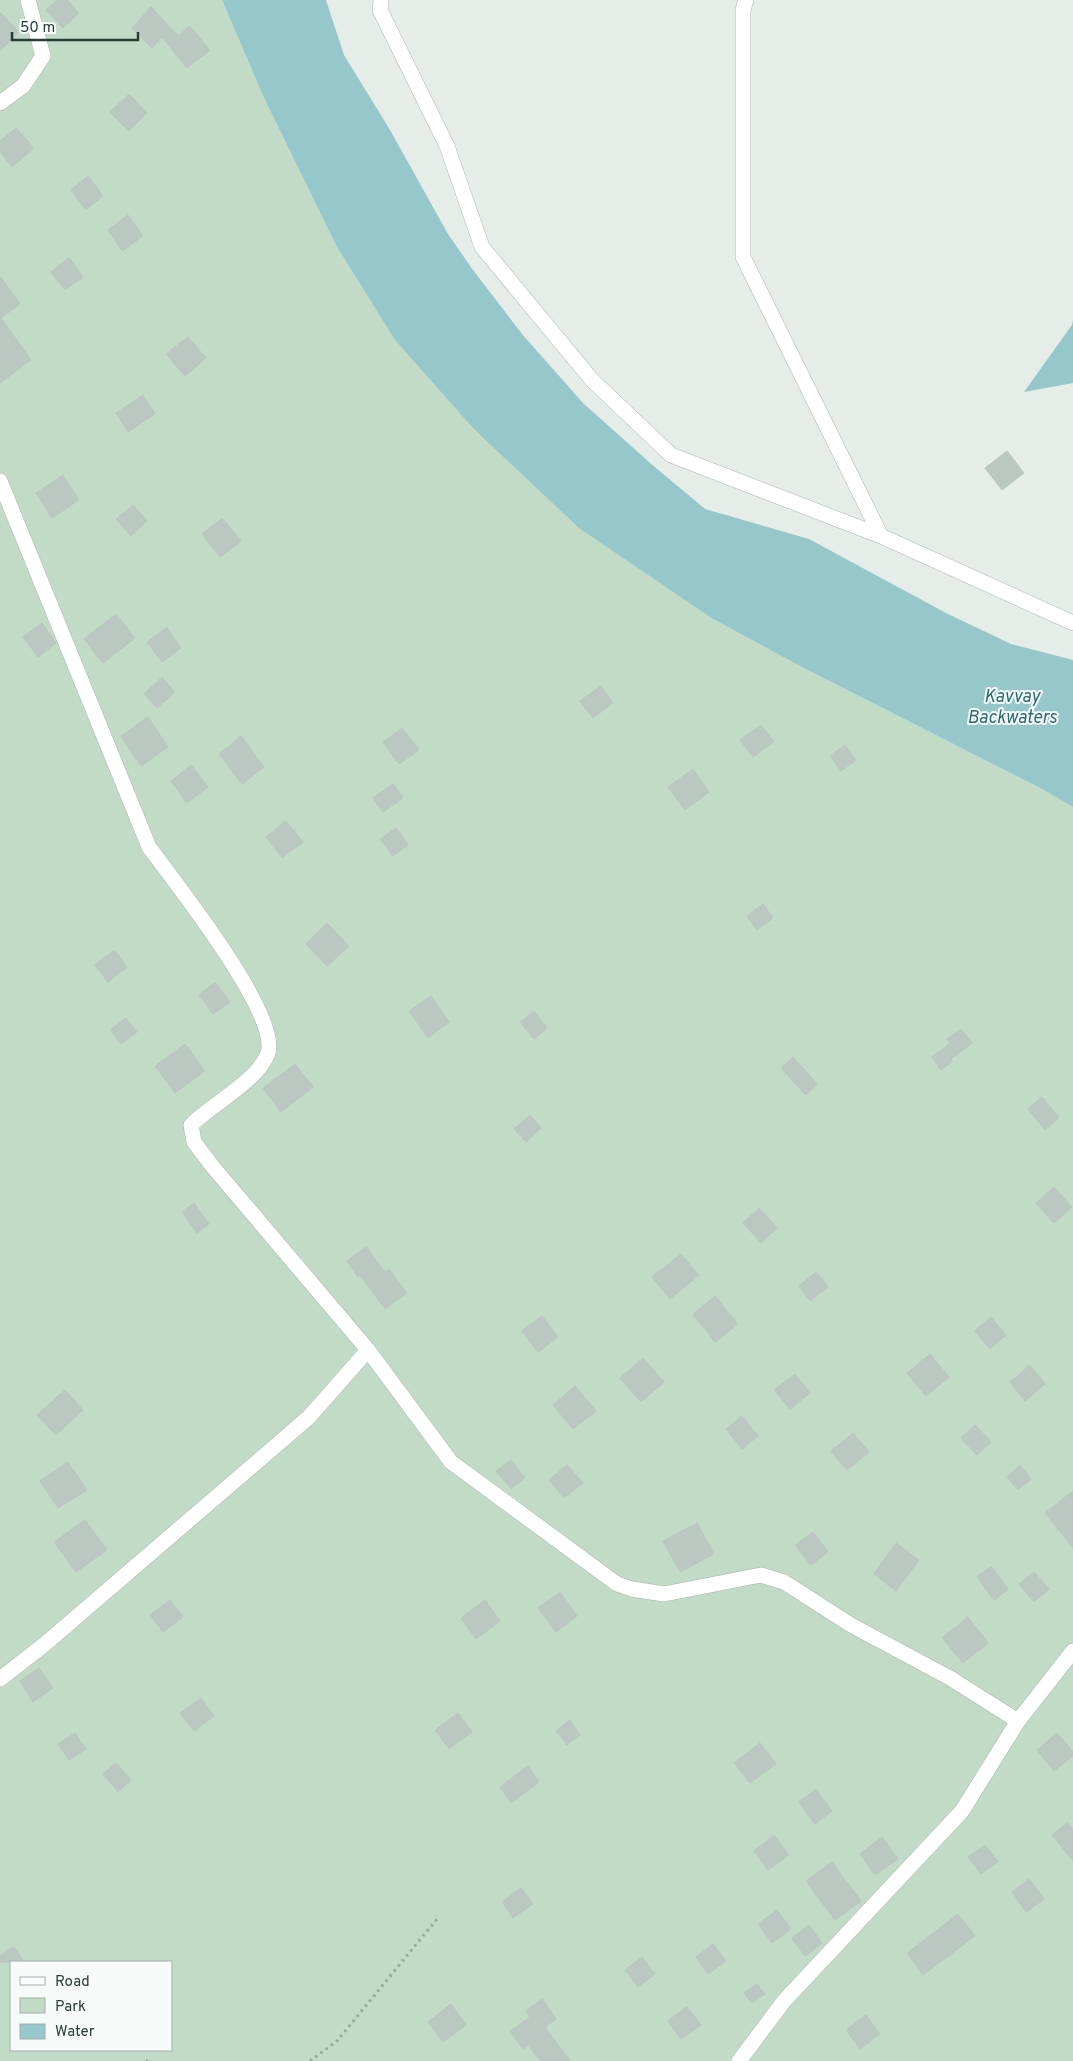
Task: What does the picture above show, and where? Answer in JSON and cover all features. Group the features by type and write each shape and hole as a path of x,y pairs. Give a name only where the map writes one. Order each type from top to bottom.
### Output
{"street":[{"path":"0,103 23,86 43,56 28,0"},
{"path":"381,0 380,10 447,146 482,247 592,380 671,455 881,536 1073,623"},
{"path":"746,0 743,10 743,257 881,536"},
{"path":"0,481 149,847 186,896 252,994 268,1037 268,1052 259,1068 190,1125 194,1142 212,1167 368,1350 451,1462 617,1584 632,1589 664,1594 761,1576 784,1582 851,1625 950,1678 1018,1722"},
{"path":"0,1679 45,1644 309,1417 368,1350"},
{"path":"739,2061 784,2001 962,1811 1018,1722 1073,1650"}],"path":[{"path":"310,2061 337,2041 437,1919"}],"green space":[{"path":"0,0 222,0 264,98 337,247 395,340 713,619 798,665 1044,790 1073,807 1073,2061 0,2061"}],"water":[{"name":"Kavvay Backwaters","path":"222,0 326,0 344,55 390,130 448,234 473,270 522,334 583,403 705,509 809,539 946,613 1011,644 1073,660 1073,807 1044,790 798,665 713,619 579,528 474,429 395,340 337,247 264,98"},
{"path":"1073,320 1073,383 1024,392 1072,325"}],"building":[{"path":"57,0 67,0 79,13 63,28 46,10"},
{"path":"151,7 178,36 190,26 210,50 187,68 162,37 152,48 132,28"},
{"path":"0,12 19,32 0,51"},
{"path":"129,94 147,113 129,131 110,112"},
{"path":"16,128 34,148 12,167 0,152 0,141"},
{"path":"88,176 103,196 86,210 71,190"},
{"path":"128,215 143,236 122,251 108,230"},
{"path":"69,258 83,277 65,290 51,272"},
{"path":"0,276 20,304 1,318 31,360 0,383"},
{"path":"188,337 206,358 185,376 166,354"},
{"path":"143,395 155,414 128,432 116,413"},
{"path":"1007,451 1024,473 1002,490 985,468"},
{"path":"63,475 79,500 52,518 36,493"},
{"path":"133,505 147,521 131,536 116,519"},
{"path":"222,518 241,541 220,557 202,534"},
{"path":"116,614 135,638 103,663 84,639"},
{"path":"42,623 56,643 38,657 23,637"},
{"path":"167,627 181,648 162,662 147,642"},
{"path":"162,677 175,692 157,708 144,694"},
{"path":"601,686 613,703 593,718 580,701"},
{"path":"148,717 168,747 141,766 121,736"},
{"path":"761,725 774,742 753,757 740,740"},
{"path":"402,728 419,750 399,764 383,742"},
{"path":"241,736 264,767 242,784 219,754"},
{"path":"845,745 856,760 841,771 830,756"},
{"path":"191,765 208,787 187,803 171,781"},
{"path":"693,769 709,792 685,810 668,787"},
{"path":"393,784 403,798 383,812 373,798"},
{"path":"286,821 303,842 282,858 266,837"},
{"path":"396,828 408,845 393,856 380,839"},
{"path":"763,904 773,918 757,930 747,916"},
{"path":"327,923 349,946 327,966 306,944"},
{"path":"114,950 127,967 108,982 95,965"},
{"path":"215,982 230,1002 213,1014 199,995"},
{"path":"431,996 449,1022 428,1038 409,1011"},
{"path":"534,1011 547,1028 534,1039 520,1022"},
{"path":"126,1018 137,1032 121,1044 110,1030"},
{"path":"961,1029 972,1043 951,1059 953,1061 941,1070 932,1057 950,1043 947,1039"},
{"path":"185,1044 205,1071 175,1093 155,1066"},
{"path":"793,1057 817,1084 806,1095 781,1068"},
{"path":"295,1064 313,1087 281,1112 263,1088"},
{"path":"1042,1097 1059,1118 1045,1130 1028,1109"},
{"path":"530,1115 541,1128 526,1142 514,1129"},
{"path":"1054,1187 1072,1207 1054,1223 1036,1203"},
{"path":"194,1203 209,1224 197,1233 182,1212"},
{"path":"759,1208 777,1228 761,1243 743,1223"},
{"path":"366,1247 385,1272 389,1269 407,1293 385,1309 360,1275 358,1277 347,1261"},
{"path":"681,1254 699,1275 670,1299 652,1277"},
{"path":"816,1272 828,1287 810,1301 799,1286"},
{"path":"715,1296 738,1324 715,1342 693,1314"},
{"path":"542,1316 558,1337 538,1352 522,1331"},
{"path":"991,1317 1006,1335 990,1349 975,1331"},
{"path":"930,1354 949,1377 926,1396 907,1373"},
{"path":"643,1358 664,1382 641,1402 620,1378"},
{"path":"1030,1365 1045,1384 1025,1401 1010,1382"},
{"path":"795,1374 810,1393 790,1409 774,1390"},
{"path":"575,1386 596,1411 573,1429 553,1405"},
{"path":"65,1390 83,1410 56,1435 37,1415"},
{"path":"742,1416 758,1436 742,1449 726,1429"},
{"path":"975,1425 991,1442 977,1455 961,1438"},
{"path":"853,1433 869,1452 847,1470 831,1451"},
{"path":"511,1460 525,1478 511,1489 496,1471"},
{"path":"68,1462 87,1490 58,1508 40,1481"},
{"path":"567,1465 583,1483 564,1498 549,1480"},
{"path":"1020,1465 1031,1479 1018,1490 1007,1477"},
{"path":"1073,1491 1073,1548 1045,1513"},
{"path":"85,1520 107,1550 76,1572 54,1542"},
{"path":"697,1523 714,1554 680,1572 663,1541"},
{"path":"813,1532 828,1552 811,1565 795,1545"},
{"path":"896,1543 919,1560 896,1591 874,1574"},
{"path":"991,1566 1008,1589 994,1600 977,1577"},
{"path":"1034,1572 1049,1589 1034,1602 1019,1584"},
{"path":"560,1592 577,1616 556,1632 538,1608"},
{"path":"170,1600 183,1617 163,1632 150,1615"},
{"path":"485,1600 500,1621 476,1639 461,1618"},
{"path":"968,1617 988,1643 963,1663 942,1638"},
{"path":"39,1668 53,1688 33,1702 20,1681"},
{"path":"201,1698 214,1716 194,1731 180,1713"},
{"path":"458,1713 472,1732 449,1749 435,1730"},
{"path":"570,1720 580,1735 567,1745 556,1731"},
{"path":"75,1733 86,1749 69,1760 58,1744"},
{"path":"1057,1733 1073,1752 1073,1756 1054,1771 1037,1750"},
{"path":"760,1743 776,1764 750,1783 734,1763"},
{"path":"116,1763 131,1780 118,1792 103,1774"},
{"path":"528,1766 539,1782 511,1803 500,1787"},
{"path":"816,1789 832,1811 815,1824 799,1802"},
{"path":"1067,1823 1073,1830 1073,1861 1052,1835"},
{"path":"774,1835 789,1855 768,1870 754,1851"},
{"path":"882,1837 898,1859 875,1875 860,1854"},
{"path":"985,1845 998,1862 981,1874 968,1857"},
{"path":"832,1862 861,1901 835,1920 806,1881"},
{"path":"1029,1879 1044,1899 1026,1912 1012,1892"},
{"path":"521,1888 533,1904 513,1918 502,1902"},
{"path":"777,1910 791,1929 772,1943 758,1924"},
{"path":"958,1914 975,1936 923,1975 907,1953"},
{"path":"809,1925 822,1943 805,1956 792,1938"},
{"path":"713,1944 726,1961 708,1974 696,1957"},
{"path":"14,1947 23,1961 0,1962 0,1956"},
{"path":"642,1957 655,1974 638,1987 625,1970"},
{"path":"757,1984 765,1994 752,2003 744,1993"},
{"path":"542,1999 556,2019 545,2027 570,2061 540,2061 528,2045 523,2049 510,2031 530,2017 526,2011"},
{"path":"451,2004 466,2025 443,2042 428,2022"},
{"path":"687,2007 701,2025 681,2039 668,2021"},
{"path":"866,2015 880,2034 860,2049 846,2030"}]}
